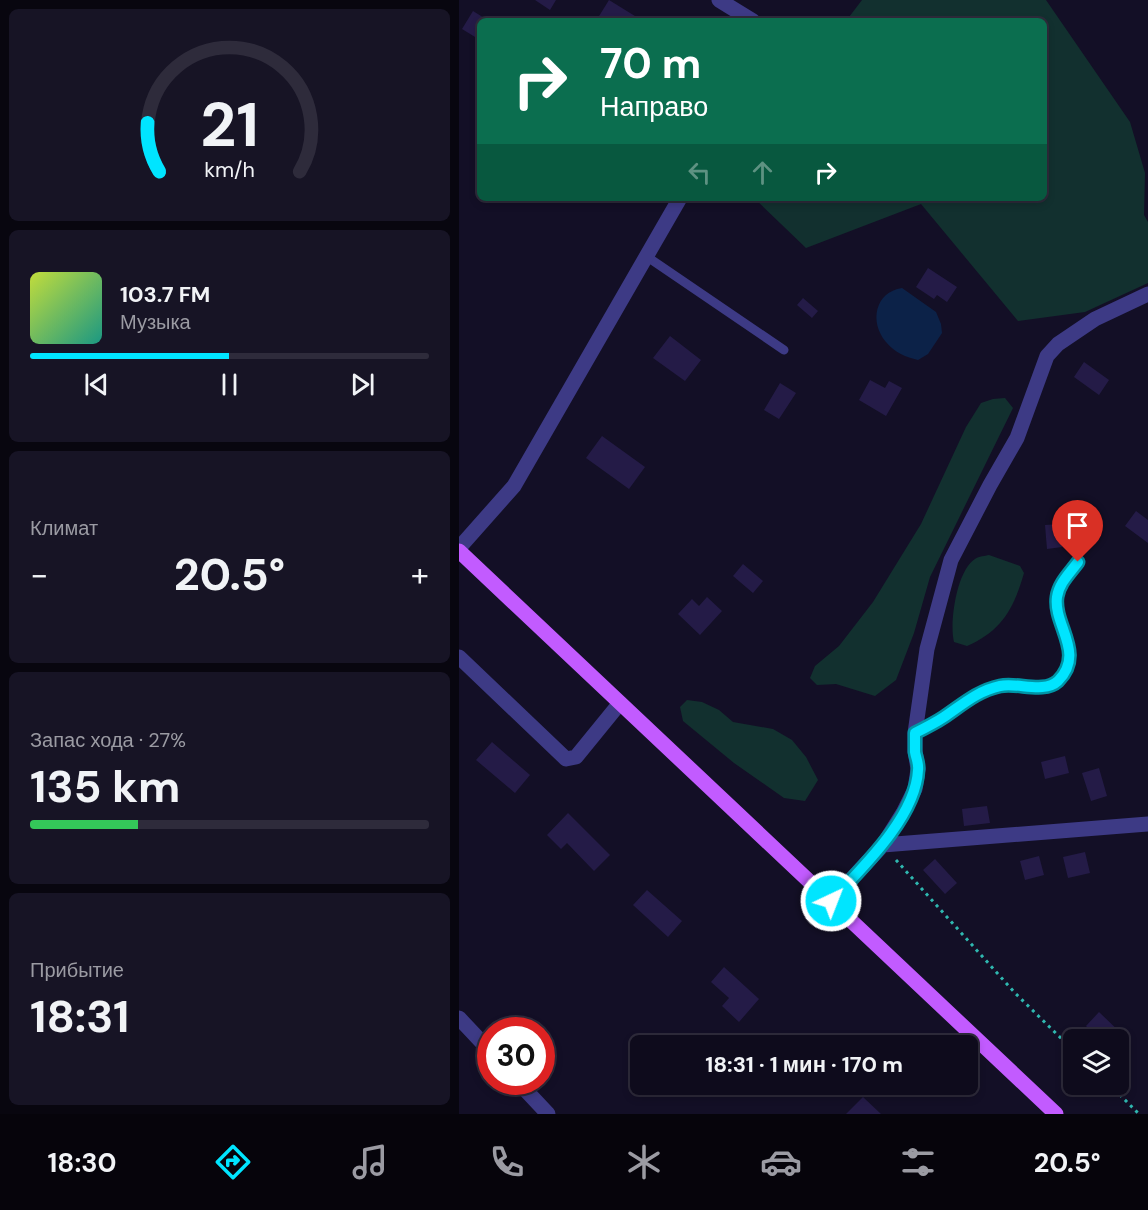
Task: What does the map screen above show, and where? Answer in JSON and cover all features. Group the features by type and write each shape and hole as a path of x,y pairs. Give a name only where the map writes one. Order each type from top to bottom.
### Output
{"main road":[{"path":"459,549 1056,1114"}],"street":[{"path":"719,0 748,18"},
{"path":"459,549 514,486 677,201"},
{"path":"831,901 883,845 915,789 918,769 915,733 927,649 951,560 1017,438 1047,356 1058,344 1095,319 1148,294"},
{"path":"459,657 566,759 576,757 620,703"},
{"path":"883,845 1148,824"},
{"path":"459,1018 477,1037"},
{"path":"530,1095 547,1114"}],"lane":[{"path":"646,256 784,350"},
{"path":"915,733 941,719 974,695 1001,685 1040,687 1056,683 1065,672 1069,658 1067,638 1057,599 1062,582 1078,562"}],"path":[{"path":"883,845 1015,993 1063,1040"},
{"path":"1120,1095 1139,1114"}],"green space":[{"path":"862,0 1046,0 1130,122 1145,173 1144,215 1148,222 1148,283 1085,312 1018,321 921,204 806,248 757,201 1047,201 1047,18 848,18"},
{"path":"1005,398 1013,408 930,577 914,633 896,680 875,696 836,684 817,685 810,678 815,666 839,646 873,602 921,524 966,427 981,403"},
{"path":"989,555 1020,566 1024,573 1016,597 1005,617 989,633 967,646 954,642 954,610 963,574 975,559"},
{"path":"687,700 702,702 719,710 733,722 773,729 792,740 806,757 818,780 805,801 784,798 734,763 683,721 680,707"}],"water":[{"path":"902,288 936,312 941,324 942,333 928,354 918,360 905,356 886,342 876,317 877,309 886,295"}],"building":[{"path":"535,0 556,0 550,10"},
{"path":"609,0 638,18 598,18"},
{"path":"473,11 484,18 477,18 477,38 462,29"},
{"path":"928,268 957,287 947,302 937,295 934,299 916,287"},
{"path":"803,298 818,311 812,318 797,305"},
{"path":"670,336 701,360 685,381 653,358"},
{"path":"1084,362 1109,380 1099,395 1074,377"},
{"path":"870,380 885,388 889,381 902,388 886,416 859,400"},
{"path":"780,383 796,393 779,419 764,410"},
{"path":"602,436 645,467 629,489 586,458"},
{"path":"1136,511 1148,520 1148,543 1125,526"},
{"path":"1060,524 1062,547 1047,549 1045,525"},
{"path":"743,564 763,581 753,593 733,576"},
{"path":"707,597 722,611 700,635 678,614 692,599 699,606"},
{"path":"492,742 530,775 515,793 476,760"},
{"path":"1065,756 1069,773 1045,779 1041,762"},
{"path":"1099,768 1107,796 1091,801 1082,773"},
{"path":"987,806 990,823 964,826 962,809"},
{"path":"568,813 610,855 594,871 567,843 561,849 547,835"},
{"path":"1085,852 1090,873 1068,878 1063,857"},
{"path":"1039,856 1044,875 1025,880 1020,861"},
{"path":"935,859 957,883 945,894 923,870"},
{"path":"647,890 682,921 668,937 633,905"},
{"path":"724,967 759,999 739,1022 722,1006 729,998 711,982"},
{"path":"1099,1012 1117,1029 1089,1029 1086,1026"},
{"path":"863,1097 881,1114 846,1114"}],"route":[{"path":"831,901 883,845 903,813 915,789 918,769 915,733 941,719 974,695 1001,685 1040,687 1056,683 1065,672 1069,658 1067,638 1057,599 1062,582 1078,562"}]}
